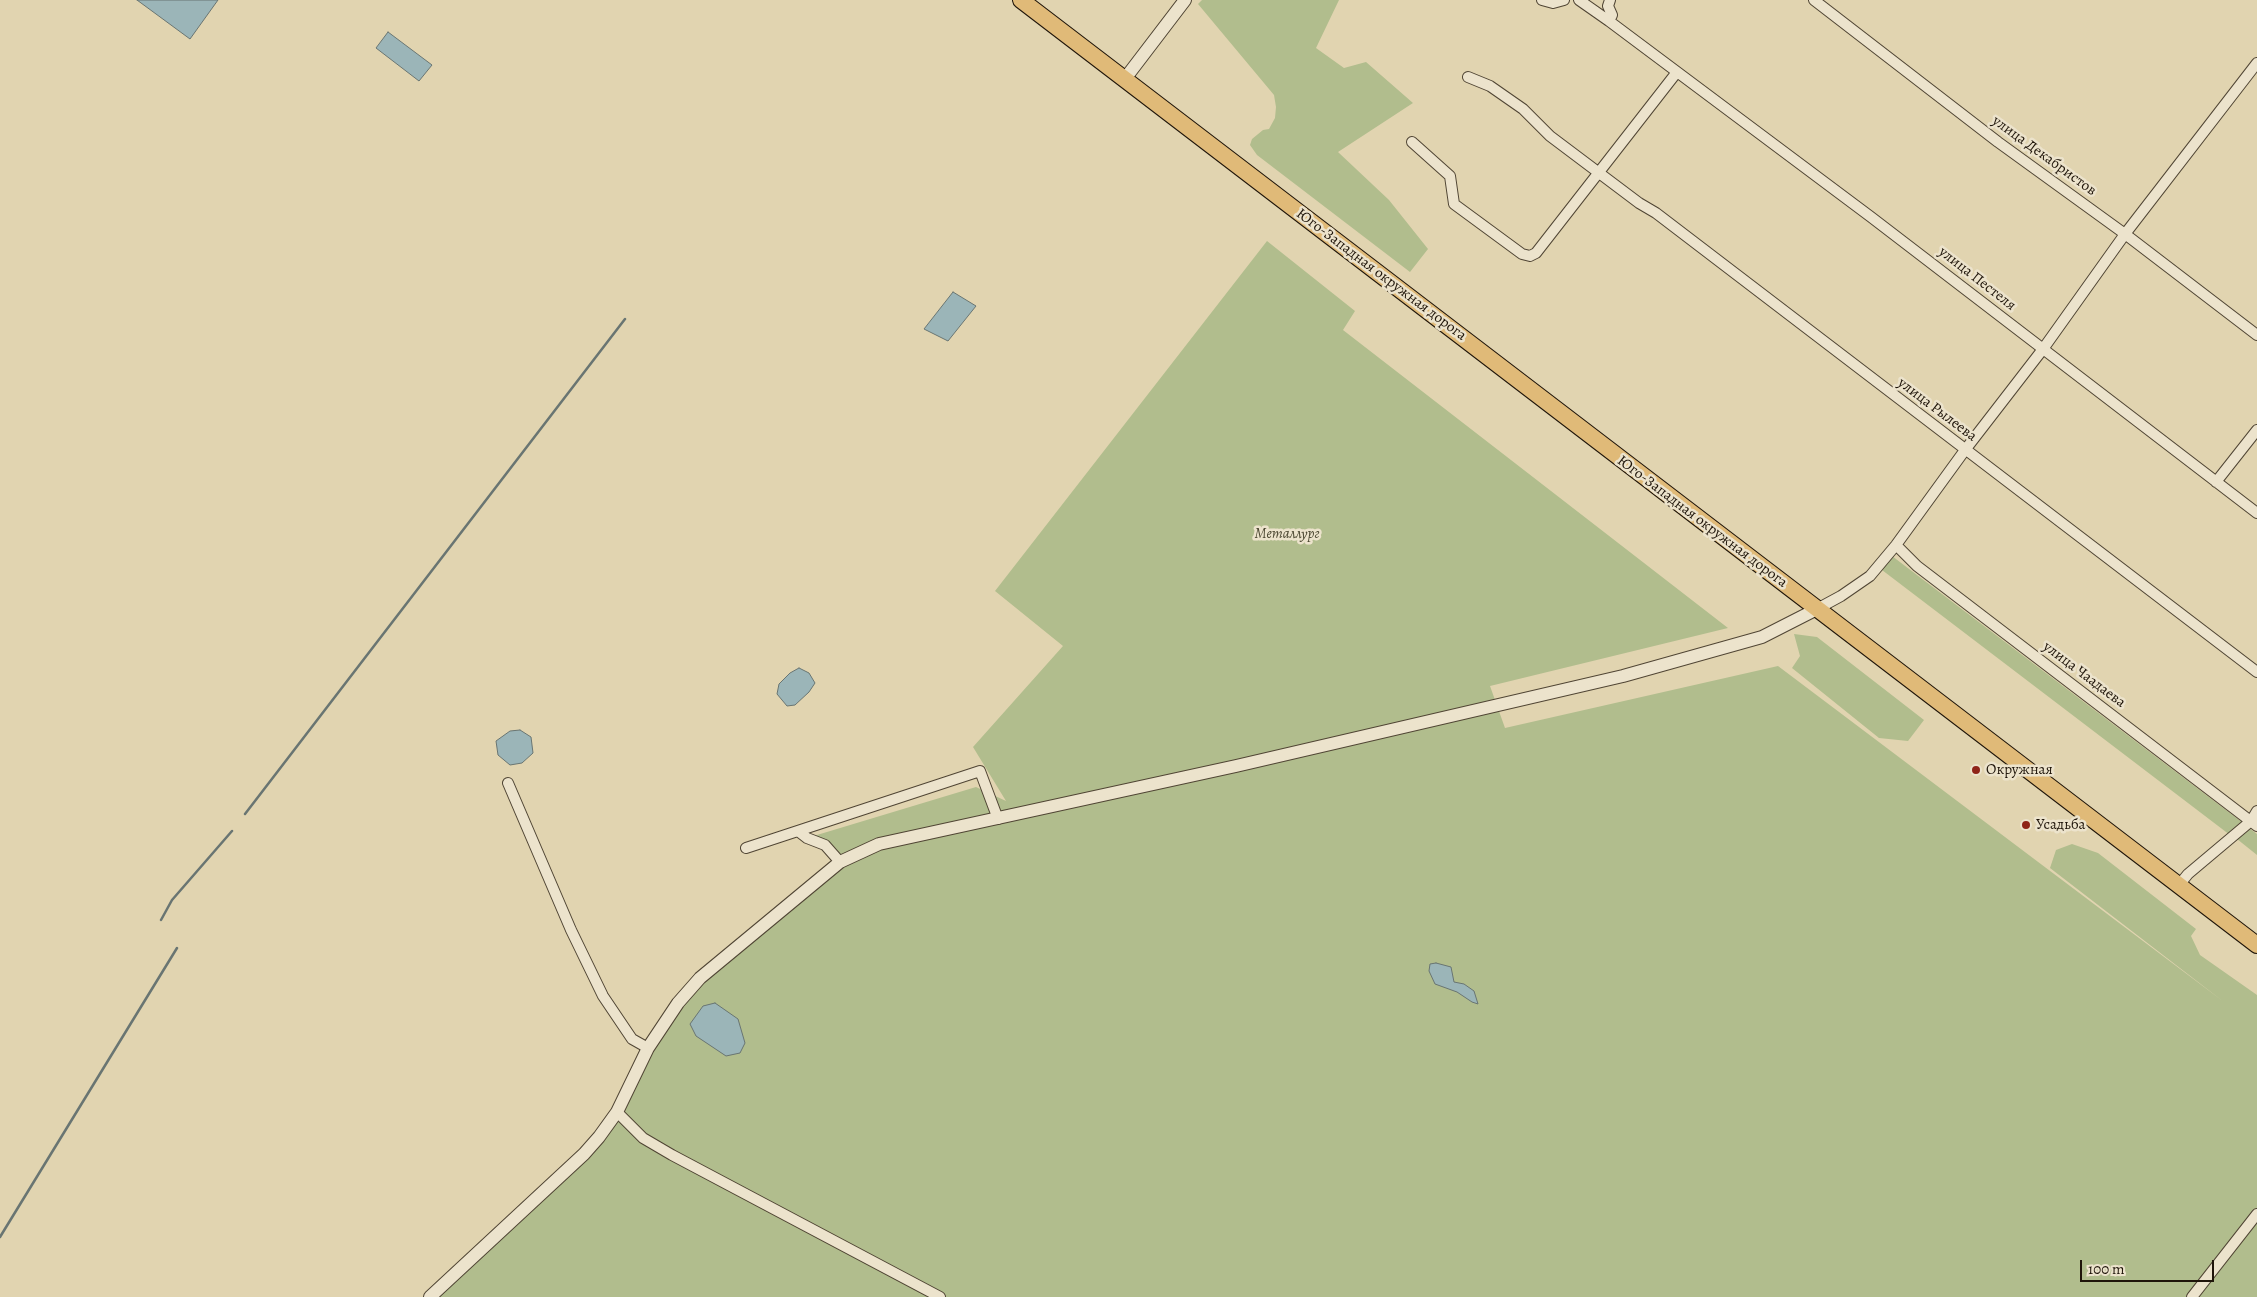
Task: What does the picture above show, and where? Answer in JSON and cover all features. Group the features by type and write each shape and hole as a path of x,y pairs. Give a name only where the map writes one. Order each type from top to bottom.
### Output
{"highway":[{"path":"1021,0 1124,80"},
{"name":"Юго-Западная окружная дорога","path":"1124,80 2257,944"}],"street":[{"path":"1124,80 1185,0"},
{"path":"1542,0 1553,3 1564,0"},
{"name":"улица Пестеля","path":"1579,0 1677,72 2257,513"},
{"path":"1609,21 1612,15 1608,6 1610,0"},
{"name":"улица Декабристов","path":"1814,0 1998,142 2125,234 2257,335"},
{"path":"430,1297 584,1154 617,1112 648,1048 678,1003 700,978 840,862 879,844 998,819 1623,676 1762,636 1841,596 1870,576 1896,545 1965,450 2043,349 2125,234 2257,63"},
{"path":"1412,142 1450,176 1454,204 1522,254 1530,256 1536,253 1677,72"},
{"name":"улица Рылеева","path":"1468,77 1490,86 1523,109 1550,136 1599,171 2257,672"},
{"path":"2216,482 2257,430"},
{"name":"улица Чаадаева","path":"1896,545 1916,566 2254,823"},
{"path":"746,848 980,771 998,819"},
{"path":"508,783 571,930 603,996 632,1039 648,1048"},
{"path":"2178,885 2188,874 2254,823 2257,811"},
{"path":"798,831 807,838 825,845 840,862"},
{"path":"617,1112 642,1138 940,1297"},
{"path":"2192,1297 2257,1214"}],"green space":[{"path":"1202,0 1339,0 1316,48 1344,68 1366,62 1413,103 1338,152 1389,200 1428,249 1410,272 1257,155 1250,145 1252,139 1263,130 1269,129 1275,118 1274,95 1198,4"},
{"name":"Металлург","path":"1267,241 1355,311 1343,330 1728,628 1490,686 1505,728 1778,666 2224,1002 2050,868 2056,850 2072,844 2098,853 2196,929 2191,936 2200,955 2257,995 2257,1297 430,1297 584,1154 678,1003 839,862 807,838 976,787 1006,801 973,747 1063,646 995,591"},
{"path":"1892,556 2243,823 2230,835 1882,570"},
{"path":"1794,634 1817,637 1924,720 1908,741 1879,738 1792,668 1800,656"},
{"path":"2249,828 2257,834 2257,855 2237,839"}],"water":[{"path":"137,0 218,0 190,39"},
{"path":"388,32 432,65 419,81 376,48"},
{"path":"953,292 976,306 948,341 924,329"},
{"path":"799,668 809,673 815,683 809,692 795,705 787,706 777,694 779,684 790,673"},
{"path":"520,730 531,737 533,753 522,763 510,765 498,755 496,741 510,731"},
{"path":"1436,963 1451,967 1454,982 1464,984 1474,991 1478,1004 1457,992 1435,984 1429,971 1430,964"},
{"path":"715,1003 738,1019 745,1043 740,1053 726,1056 696,1036 690,1024 703,1006"}],"waterway":[{"path":"245,814 625,319"},
{"path":"161,920 172,900 232,831"},
{"path":"0,1237 177,948"}],"place":[{"name":"Окружная","path":"1976,770"},
{"name":"Усадьба","path":"2026,825"}]}
